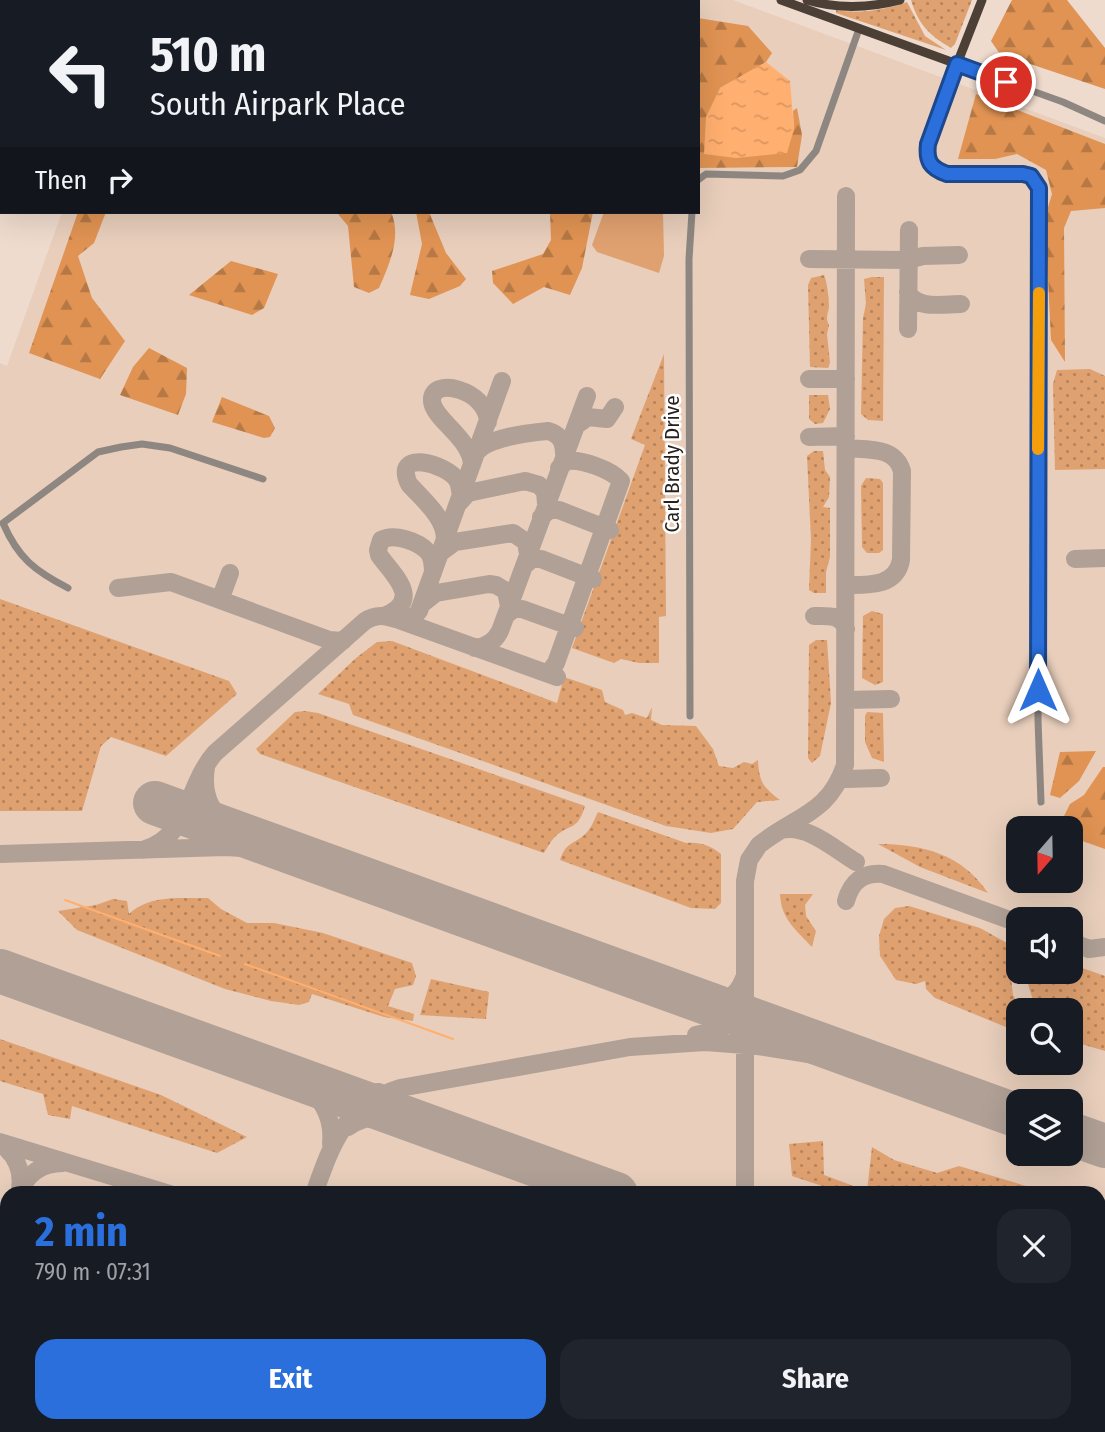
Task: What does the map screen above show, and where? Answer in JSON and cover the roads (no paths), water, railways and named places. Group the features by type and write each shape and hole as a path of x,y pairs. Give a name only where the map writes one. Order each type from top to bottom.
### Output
{"main road":[{"path":"781,0 957,64 982,0"},
{"path":"807,0 839,6 857,6 900,0"}],"street":[{"path":"700,178 706,174 783,176 800,170 816,151 859,29"},
{"path":"1041,802 1038,720 1039,188 1031,176 1023,174 947,174 936,170 928,163 928,144 957,64 1063,102 1105,121"},
{"name":"Carl Brady Drive","path":"690,716 689,259 692,214"},
{"path":"68,588 30,565 14,546 3,523 98,452 142,444 170,448 263,479"}],"water":[{"path":"766,62 790,81 794,129 787,153 736,158 704,154 706,117 720,88"}],"waterway":[{"path":"65,900 220,956"},
{"path":"245,964 453,1039"}]}
